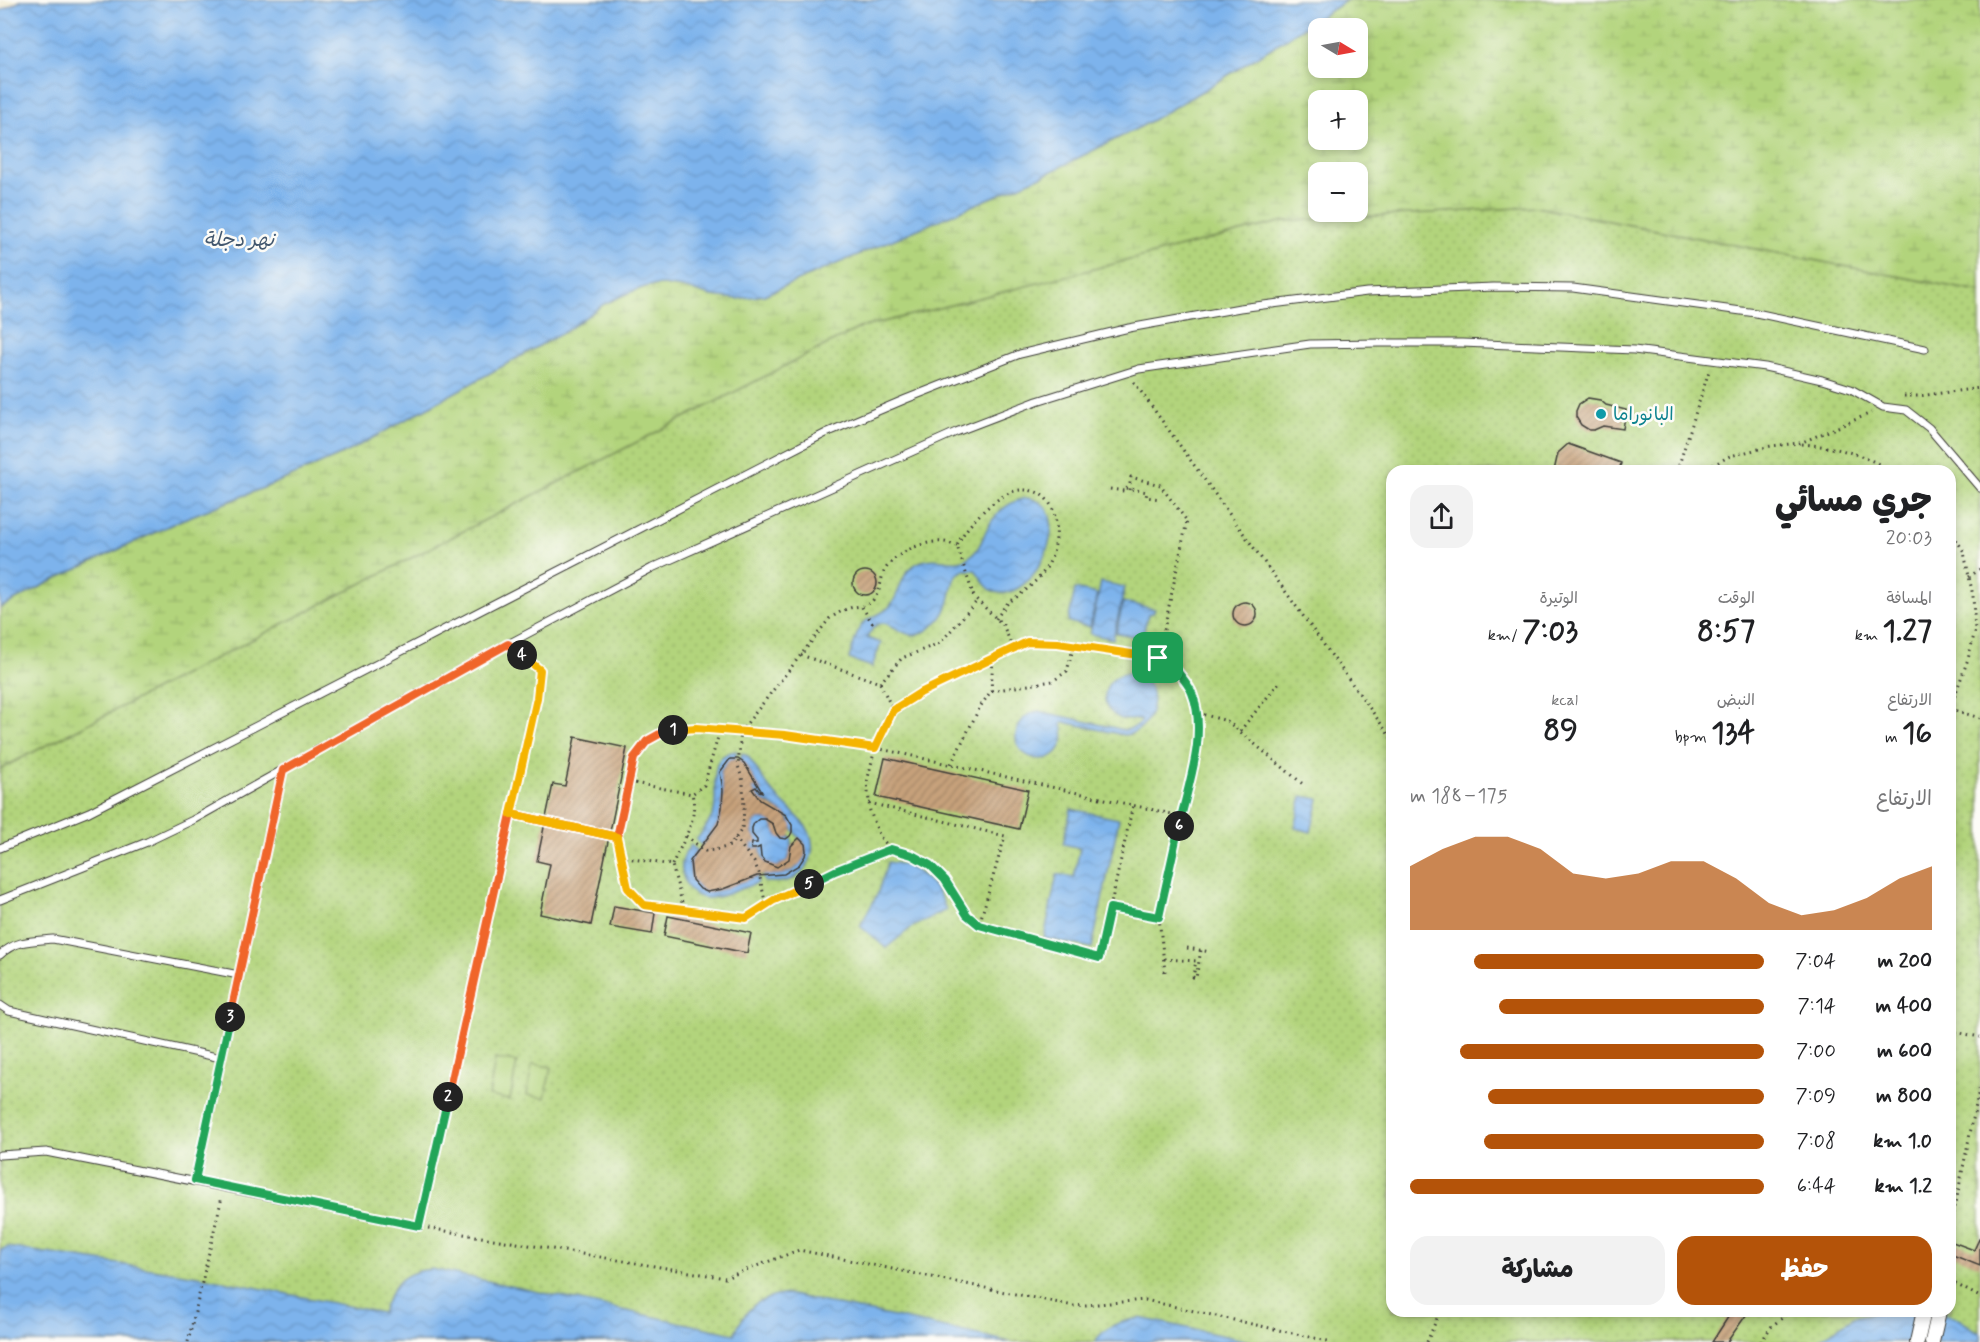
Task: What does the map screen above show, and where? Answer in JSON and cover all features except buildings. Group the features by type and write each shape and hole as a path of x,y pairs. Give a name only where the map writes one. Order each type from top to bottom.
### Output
{"street":[{"path":"1917,1342 1923,1317"},
{"path":"1932,1342 1938,1317"}],"lane":[{"path":"0,848 89,812 825,433 1020,354 1129,328 1240,308 1368,292 1494,287 1573,288 1756,313 1925,349"},
{"path":"0,900 147,842 193,820 508,644 652,568 956,432 1037,401 1139,369 1310,344 1462,343 1634,350 1765,367 1822,380 1851,389 1883,407 1906,410 1929,428 1980,488"},
{"path":"195,1180 283,770"},
{"path":"0,956 10,945 53,939 239,975"},
{"path":"0,1005 9,1011 221,1058"},
{"path":"0,1155 46,1152 419,1226"}],"path":[{"path":"1679,465 1713,361"},
{"path":"1128,373 1386,731"},
{"path":"1897,396 1919,396 1980,388"},
{"path":"1800,443 1883,407"},
{"path":"1713,465 1730,456 1771,446 1800,443 1833,447 1881,465"},
{"path":"1129,489 1131,477 1160,485 1187,521 1158,658"},
{"path":"1111,490 1124,492 1125,488 1147,492 1154,499"},
{"path":"996,619 1008,603 1038,580 1055,549 1056,517 1048,501 1035,492 1019,490 1006,495 970,524 957,546 974,597 996,619 1003,625 1013,648"},
{"path":"1956,539 1964,552 1973,596 1975,631 1956,692"},
{"path":"686,837 705,850 715,850 730,846 742,829 743,781 738,766 741,731 830,618 849,608 862,607 873,600 881,587 883,575 891,561 929,543 945,542 957,546"},
{"path":"1969,577 1980,569"},
{"path":"880,682 902,658 940,643 977,600"},
{"path":"862,607 875,627"},
{"path":"1133,805 1099,958 979,925 967,915 945,880 930,865 912,855 891,849 880,837 870,811 867,782 875,748 893,710 920,693 1027,642 1074,645 1167,660 1191,691 1198,713 1199,735 1159,917 1165,972"},
{"path":"508,644 540,670 537,698 419,1226 725,1278 798,1250 1074,1305 1145,1300 1332,1342"},
{"path":"991,691 1053,681 1066,670 1074,645"},
{"path":"801,655 880,682 893,710"},
{"path":"951,764 980,707 991,691 993,658"},
{"path":"1240,731 1281,680"},
{"path":"1956,711 1980,718"},
{"path":"1198,713 1227,721 1304,785"},
{"path":"891,849 835,871 746,918 644,905 628,888 617,837 634,758 647,741 665,731 696,728 785,735 875,748 1181,816"},
{"path":"629,782 693,794 704,785 721,730"},
{"path":"684,910 672,865 694,816 693,794"},
{"path":"870,804 1005,836 979,925"},
{"path":"511,814 617,837"},
{"path":"735,838 754,862 759,873 766,906"},
{"path":"620,857 672,865"},
{"path":"1110,908 1159,917"},
{"path":"1187,948 1210,952"},
{"path":"1164,959 1196,961 1193,977 1196,978 1201,950"},
{"path":"1956,1032 1980,1037"},
{"path":"1956,1202 1980,1085"},
{"path":"188,1342 225,1186"},
{"path":"1956,1284 1980,1297"},
{"path":"1427,1342 1437,1317"},
{"path":"1761,1342 1771,1327 1783,1317"}],"green space":[{"path":"1347,0 1980,0 1980,292 1537,207 1368,216 1368,162 1308,162 1308,220 1284,221 859,328 0,769 0,608 181,520 347,452 566,331 604,304 628,293 648,286 664,285 711,296 738,298 764,295 1044,175 1142,126 1308,25 1308,78 1368,78 1368,18 1318,18"},
{"path":"1536,207 1980,292 1980,1342 0,1342 0,769 859,328 1284,221 1368,222 1368,216"},
{"path":"495,1059 517,1062 510,1100 489,1096"},
{"path":"532,1064 551,1067 545,1098 527,1095"}],"water":[{"name":"نهر دجلة","path":"22,0 1347,0 1318,18 1308,18 1308,25 1142,126 1044,175 764,295 738,299 711,296 664,285 648,286 628,293 604,304 566,331 347,452 181,520 0,608 0,11"},
{"path":"1025,498 1042,504 1050,516 1051,533 1046,552 1037,570 1024,584 1009,592 993,591 987,587 975,570 964,570 956,575 947,608 931,627 913,635 889,624 878,624 867,638 881,643 872,667 849,659 862,624 891,605 911,567 926,560 956,561 968,558 978,548 996,515 1011,503"},
{"path":"1101,582 1125,587 1113,639 1090,634"},
{"path":"1075,589 1097,594 1090,627 1068,622"},
{"path":"1123,602 1155,609 1153,613 1148,614 1142,638 1116,633"},
{"path":"1133,673 1143,678 1152,696 1149,717 1135,732 1124,735 1062,722 1063,741 1058,752 1049,757 1040,759 1031,757 1017,744 1016,735 1022,721 1033,712 1039,711 1125,730 1133,728 1141,722 1141,719 1122,719 1113,714 1105,700 1105,692 1114,678 1122,674"},
{"path":"737,751 735,759 730,759 720,772 723,790 718,824 701,845 696,840 709,823 714,811 717,766 720,759"},
{"path":"742,753 748,756 776,796 803,823 811,836 810,859 802,873 795,878 787,881 764,882 762,875 784,874 795,869 805,857 806,848 792,828 789,818 760,800 752,789 756,787 761,791 740,760"},
{"path":"1302,796 1319,799 1311,832 1295,828"},
{"path":"1071,809 1119,819 1092,948 1044,938 1057,874 1074,877 1080,848 1063,844"},
{"path":"759,819 770,822 778,836 785,839 790,836 792,841 788,859 777,867 764,861 760,847 751,849 752,843 757,842 752,829"},
{"path":"691,845 697,850 691,861 690,872 694,882 703,891 716,891 757,876 758,883 717,897 698,896 690,890 682,869 685,853"},
{"path":"888,862 917,871 938,892 946,910 912,927 886,948 860,926 877,895"},
{"path":"7,1247 198,1276 382,1313 399,1282 412,1273 432,1269 734,1334 748,1310 754,1305 767,1298 787,1294 1011,1342 0,1342 0,1250"},
{"path":"1854,1317 1956,1317 1980,1333 1980,1342 1815,1342"},
{"path":"1140,1318 1254,1342 1095,1342 1109,1328 1120,1322"}],"place":[{"name":"البانوراما","path":"1601,414"}],"route":[{"path":"1158,658 1058,643 1027,642 920,693 893,710 875,748 785,735 696,728 665,731 647,741 634,758 617,837 511,814 419,1226 195,1180 283,770 493,652 508,644 540,670 537,698 511,814 564,825 617,837 628,888 644,905 746,918 774,900 835,871 891,849 912,855 930,865 945,880 967,915 979,925 1099,958 1110,908 1159,917 1199,735 1198,713 1191,691 1167,660 1158,658"}]}
